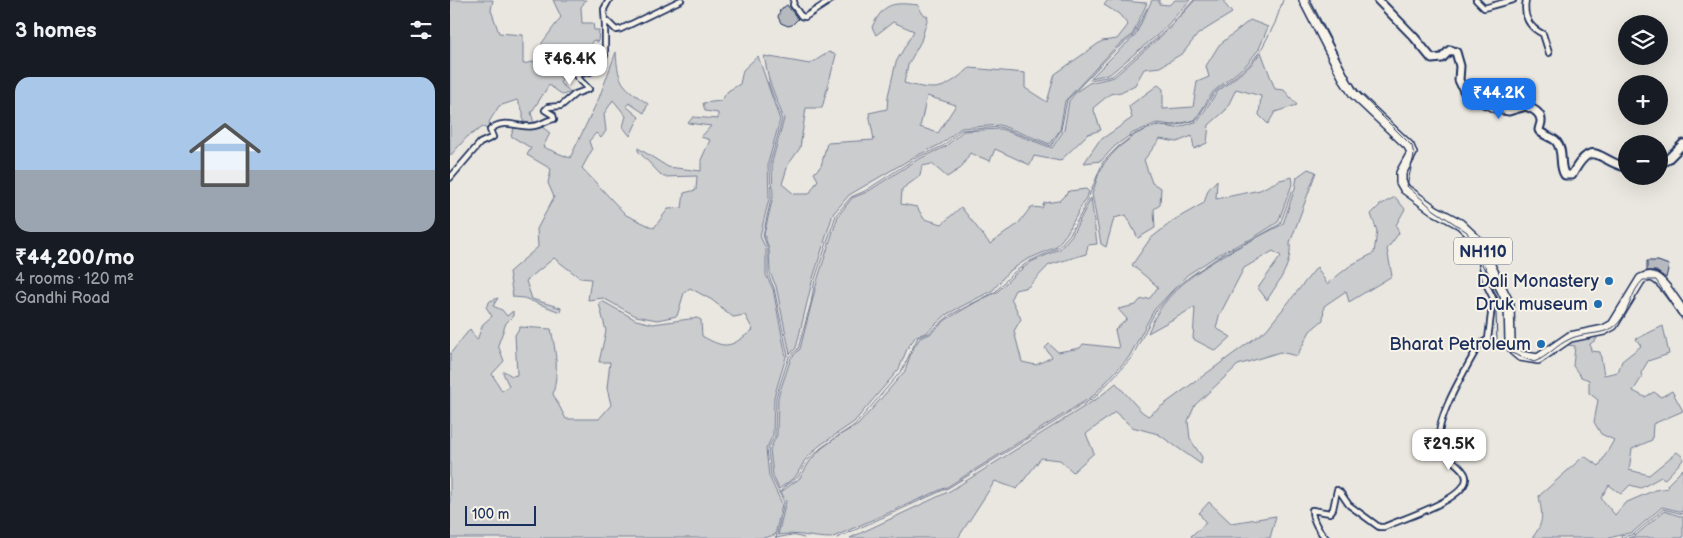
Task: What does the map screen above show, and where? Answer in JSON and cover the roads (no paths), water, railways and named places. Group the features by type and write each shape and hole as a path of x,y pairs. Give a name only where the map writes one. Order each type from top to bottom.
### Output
{"highway":[{"name":"NH110","path":"1304,0 1354,94 1409,146 1412,153 1401,173 1401,182 1405,188 1434,210 1460,224 1478,241 1509,304 1510,342 1514,351 1520,356 1538,359 1546,355 1562,340 1604,330 1613,325 1637,284 1641,279 1649,276 1655,277 1660,281 1683,312"}],"main road":[{"path":"1378,0 1414,37 1432,59 1442,58 1450,50 1456,52 1460,66 1459,80 1466,95 1498,109 1509,111 1526,106 1539,113 1541,118 1540,132 1555,140 1561,150 1562,170 1565,175 1572,175 1584,156 1592,154 1599,154 1618,163"},
{"path":"1668,159 1683,144"}],"street":[{"path":"450,178 480,143 493,137 490,130 494,126 514,124 536,126 554,120 553,115 545,110 548,107 561,106 575,94 589,89 577,77 580,74 590,72 605,56 604,10 608,0"},
{"path":"605,24 608,22 616,30 621,29 681,0"},
{"path":"794,0 793,5 801,16 805,17 831,0"},
{"path":"1476,0 1484,8 1513,0"},
{"path":"1526,0 1526,18 1530,26 1544,34 1549,53"},
{"path":"1326,538 1317,526 1312,510 1330,512 1333,509 1337,490 1348,505 1379,527 1384,527 1431,508 1448,499 1465,485 1467,479 1465,472 1444,455 1439,439 1443,416 1479,345 1488,339 1491,326 1493,298 1482,269 1478,241"}],"waterway":[{"path":"1090,80 1112,76 1164,32 1194,0"},
{"path":"779,493 786,485 798,477 808,460 821,448 856,424 902,370 918,337 929,333 950,315 995,292 1012,274 1028,262 1058,248 1070,234 1083,210 1103,162 1118,147 1135,134 1157,125 1174,126 1196,120 1215,92 1249,65 1261,50 1275,23 1283,0"},
{"path":"776,538 784,502 771,476 768,448 775,436 776,397 789,357 798,349 811,303 815,279 836,215 851,197 865,191 916,158 943,146 961,130 1000,127 1051,146 1061,130 1067,100 1115,50 1133,36 1147,8"},
{"path":"768,82 782,120 770,163 771,199 763,235 768,250 768,274 774,288 788,356"},
{"path":"837,538 948,488 1095,397 1132,357 1155,312 1171,293 1189,277 1223,254 1280,224 1292,191"},
{"path":"1620,538 1634,534 1663,509 1683,514"},
{"path":"775,538 792,535 804,538"}],"railway":[{"path":"1308,0 1357,91 1412,146 1414,155 1407,186 1434,210 1467,232 1499,301 1496,313 1497,341 1509,352 1534,362 1570,339 1603,332 1615,326 1620,321 1643,280 1656,280 1683,321"}],"place":[{"name":"Dali Monastery","path":"1609,281"},
{"name":"Druk museum","path":"1598,304"},
{"name":"Bharat Petroleum","path":"1541,344"}]}
